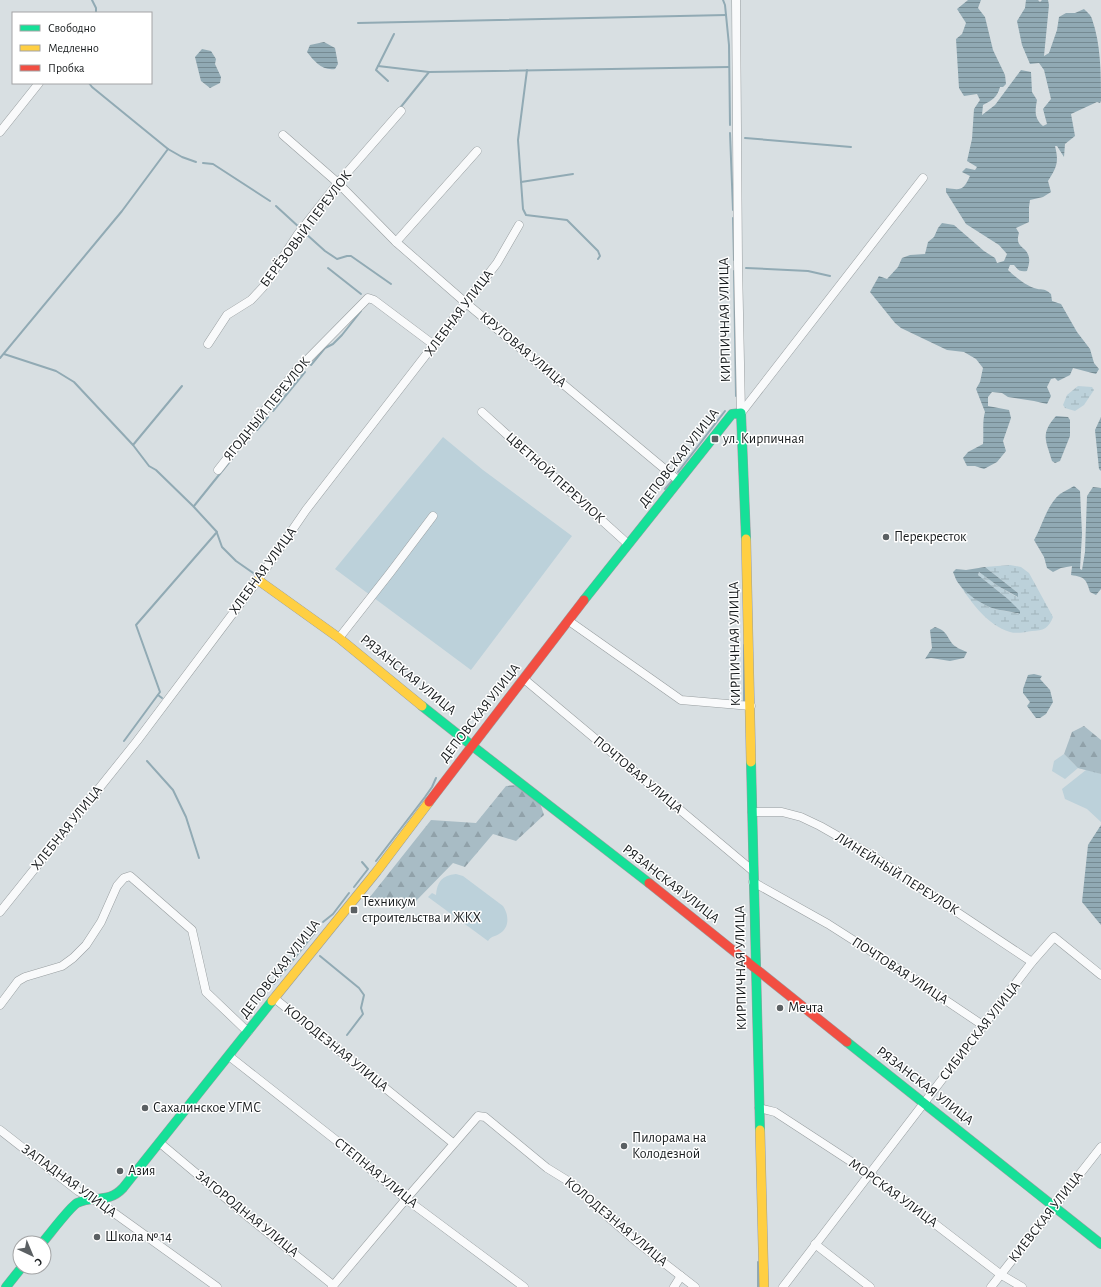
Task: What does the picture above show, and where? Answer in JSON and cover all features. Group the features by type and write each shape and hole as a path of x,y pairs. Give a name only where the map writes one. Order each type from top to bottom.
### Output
{"street":[{"name":"КИРПИЧНАЯ УЛИЦА","path":"736,0 738,271 741,413 748,574 753,882 764,1287"},
{"path":"0,132 38,84"},
{"name":"БЕРЁЗОВЫЙ ПЕРЕУЛОК","path":"208,344 227,315 251,300 264,286 298,234 338,184 401,111"},
{"name":"КРУГОВАЯ УЛИЦА","path":"283,135 338,184 396,242 466,303 679,481"},
{"path":"396,242 477,151"},
{"name":"ДЕПОВСКАЯ УЛИЦА","path":"49,1235 75,1204 91,1199 108,1198 116,1195 122,1190 377,871 472,745 628,544 732,414 741,413 923,178"},
{"name":"ХЛЕБНАЯ УЛИЦА","path":"0,912 137,741 258,580 306,510 497,263 519,225"},
{"name":"ЯГОДНЫЙ ПЕРЕУЛОК","path":"218,470 293,374 368,298 374,300 434,345"},
{"name":"ЦВЕТНОЙ ПЕРЕУЛОК","path":"482,412 628,544"},
{"path":"339,638 390,574 432,516"},
{"name":"РЯЗАНСКАЯ УЛИЦА","path":"258,580 339,638 472,745 675,903 1101,1244"},
{"path":"569,621 681,700 751,706"},
{"name":"ПОЧТОВАЯ УЛИЦА","path":"524,679 753,871"},
{"name":"ЛИНЕЙНЫЙ ПЕРЕУЛОК","path":"752,812 782,812 801,817 820,826 871,855 1032,962"},
{"path":"0,1005 18,980 62,966 73,958 86,945 101,922 117,886 124,878 130,876 192,930 206,992 248,1032"},
{"name":"ПОЧТОВАЯ УЛИЦА","path":"753,882 834,928 984,1026"},
{"name":"СИБИРСКАЯ УЛИЦА","path":"783,1287 1032,962 1054,937 1101,975"},
{"name":"КОЛОДЕЗНАЯ УЛИЦА","path":"274,998 453,1143 478,1116 485,1117 547,1168 573,1184 627,1233 696,1287"},
{"name":"СТЕПНАЯ УЛИЦА","path":"229,1056 337,1141 406,1199 513,1284 524,1287"},
{"name":"МОРСКАЯ УЛИЦА","path":"759,1108 775,1112 870,1174 1000,1274 1022,1287"},
{"name":"ЗАПАДНАЯ УЛИЦА","path":"0,1130 78,1191 103,1205 217,1287"},
{"name":"ЗАГОРОДНАЯ УЛИЦА","path":"160,1143 332,1286"},
{"path":"332,1286 453,1143"},
{"name":"КИЕВСКАЯ УЛИЦА","path":"991,1287 1101,1147"},
{"path":"815,1244 870,1287"},
{"path":"6,1287 16,1275"},
{"path":"674,1287 681,1276"}],"green space":[{"path":"1078,386 1092,387 1094,390 1084,405 1075,411 1065,408 1063,405 1067,395"},
{"path":"443,437 483,470 572,536 471,670 335,569"},
{"path":"1010,565 1021,567 1029,573 1053,617 1050,624 1045,628 1018,633 1012,633 1002,629 987,619 969,599 959,584 974,598 987,606 1019,614 1008,599 978,575 979,572 998,586 1017,597 1018,593 985,567"},
{"path":"1084,726 1101,740 1101,774 1078,768 1064,754 1072,732"},
{"path":"1064,754 1075,765 1101,774 1101,822 1087,809 1065,799 1062,789 1086,770 1078,768 1065,779 1052,771 1054,761"},
{"path":"517,785 540,803 544,815 516,841 493,834 465,867 453,863 413,904 381,906 366,902 431,820 476,823 506,786"},
{"path":"456,874 463,876 503,906 505,910 507,925 503,931 491,937 488,941 428,897 432,893 436,895 441,880 447,876"}],"shaded area":[{"path":"968,0 981,0 978,8 985,17 993,50 1005,75 1006,84 1003,87 1000,87 994,98 983,105 982,115 995,105 1021,70 1031,72 1032,92 1037,100 1037,117 1043,126 1047,124 1043,109 1051,99 1044,70 1039,63 1030,64 1022,45 1017,21 1025,8 1026,0 1038,0 1040,2 1042,0 1048,0 1049,5 1044,56 1049,53 1057,30 1059,17 1066,13 1075,13 1084,9 1091,16 1095,29 1101,70 1100,103 1097,102 1071,114 1075,136 1065,144 1064,157 1057,146 1055,146 1057,160 1048,181 1051,192 1043,197 1030,200 1029,222 1016,228 1019,233 1019,245 1028,254 1029,263 1027,271 1019,270 1014,265 1010,265 1008,270 1027,285 1048,292 1051,294 1052,301 1061,304 1077,332 1090,349 1094,363 1099,369 1096,374 1073,368 1070,375 1058,381 1055,378 1051,379 1047,387 1051,396 1047,404 1008,397 1002,393 992,392 988,397 988,406 1009,410 1011,418 1003,441 1006,451 997,462 984,469 975,466 967,466 963,458 968,452 983,444 985,412 976,389 980,382 983,368 976,359 964,352 947,350 901,328 895,323 870,292 879,276 887,279 898,267 902,258 910,255 925,254 928,242 934,237 942,223 954,225 984,251 995,258 997,263 1004,261 1007,254 999,245 966,224 946,192 946,188 958,189 963,187 970,176 962,172 966,168 975,170 977,167 967,161 972,139 974,109 980,100 977,94 964,96 959,88 956,39 962,34 966,23 957,9"},
{"path":"324,42 335,48 338,64 335,69 322,67 307,52 310,45"},
{"path":"202,49 211,51 216,59 215,64 221,77 220,83 210,88 201,81 195,57"},
{"path":"1056,416 1068,417 1070,420 1070,436 1060,461 1055,463 1052,461 1046,442 1046,433 1051,422"},
{"path":"1101,417 1101,471 1099,469 1095,430"},
{"path":"1074,486 1080,491 1082,534 1080,569 1082,570 1085,552 1087,496 1093,487 1101,488 1101,589 1096,595 1090,592 1084,579 1071,575 1072,566 1061,568 1053,572 1047,568 1044,557 1034,540 1051,504 1060,494"},
{"path":"985,567 1018,593 1018,597 998,586 979,572 978,575 1008,599 1020,611 1020,614 992,608 978,601 962,587 957,581 953,572 956,569 966,570"},
{"path":"935,627 941,629 954,645 967,652 964,658 950,661 931,658 925,659 932,648 930,630"},
{"path":"1034,674 1042,676 1040,679 1050,690 1053,702 1046,714 1040,718 1036,718 1027,706 1030,702 1023,693 1028,675"},
{"path":"1101,825 1101,925 1082,902 1088,845"}],"waterway":[{"path":"92,0 96,8 96,12"},
{"path":"723,0 725,5 729,45 730,125"},
{"path":"358,23 726,15"},
{"path":"388,81 376,70 394,34"},
{"path":"378,66 429,72 729,67"},
{"path":"527,70 518,140 523,209 526,215 567,220 598,251 600,256 598,259"},
{"path":"400,108 429,72"},
{"path":"0,358 122,211 168,149 90,84"},
{"path":"730,133 733,210"},
{"path":"745,138 851,147"},
{"path":"168,149 182,157 196,162"},
{"path":"203,163 213,164 270,201"},
{"path":"521,182 573,174"},
{"path":"276,206 300,228"},
{"path":"733,218 734,260"},
{"path":"305,233 325,251 337,259 351,256 391,284"},
{"path":"328,268 361,294"},
{"path":"746,268 808,271 830,276"},
{"path":"734,271 736,396"},
{"path":"311,365 325,348 333,344 342,335 361,311"},
{"path":"4,354 56,371 74,382 133,445 149,466 156,470 217,532 136,625 160,692 124,741"},
{"path":"273,411 305,372"},
{"path":"133,445 182,386"},
{"path":"678,472 725,411"},
{"path":"257,430 268,417"},
{"path":"194,506 235,455"},
{"path":"665,489 672,481"},
{"path":"217,533 222,547 236,561 256,575"},
{"path":"744,645 744,701"},
{"path":"158,695 162,698"},
{"path":"147,761 173,790 186,817 199,858"},
{"path":"376,861 425,797 436,778"},
{"path":"354,887 368,869 362,862"},
{"path":"323,922 333,914 349,893"},
{"path":"274,984 317,930"},
{"path":"320,956 359,988 364,995 361,1008 363,1014 347,1035"},
{"path":"758,1262 758,1287"}],"traffic: fast":[{"path":"584,600 732,414 741,413 746,539"},
{"path":"422,706 649,883"},
{"path":"751,762 760,1130"},
{"path":"49,1235 77,1203 106,1198 112,1196 123,1188 272,1001"},
{"path":"847,1042 1101,1244"},
{"path":"6,1287 16,1275"}],"traffic: slow":[{"path":"746,539 751,762"},
{"path":"258,580 339,638 422,706"},
{"path":"272,1001 377,871 429,802"},
{"path":"760,1130 764,1287"}],"traffic: jam":[{"path":"429,802 584,600"},
{"path":"649,883 847,1042"}],"place":[{"name":"ул. Кирпичная","path":"715,439"},
{"name":"Перекресток","path":"886,537"},
{"name":"Техникум строительства и ЖКХ","path":"354,910"},
{"name":"Мечта","path":"780,1008"},
{"name":"Сахалинское УГМС","path":"145,1108"},
{"name":"Пилорама на Колодезной","path":"624,1146"},
{"name":"Азия","path":"120,1171"},
{"name":"Школа № 14","path":"97,1237"}]}
